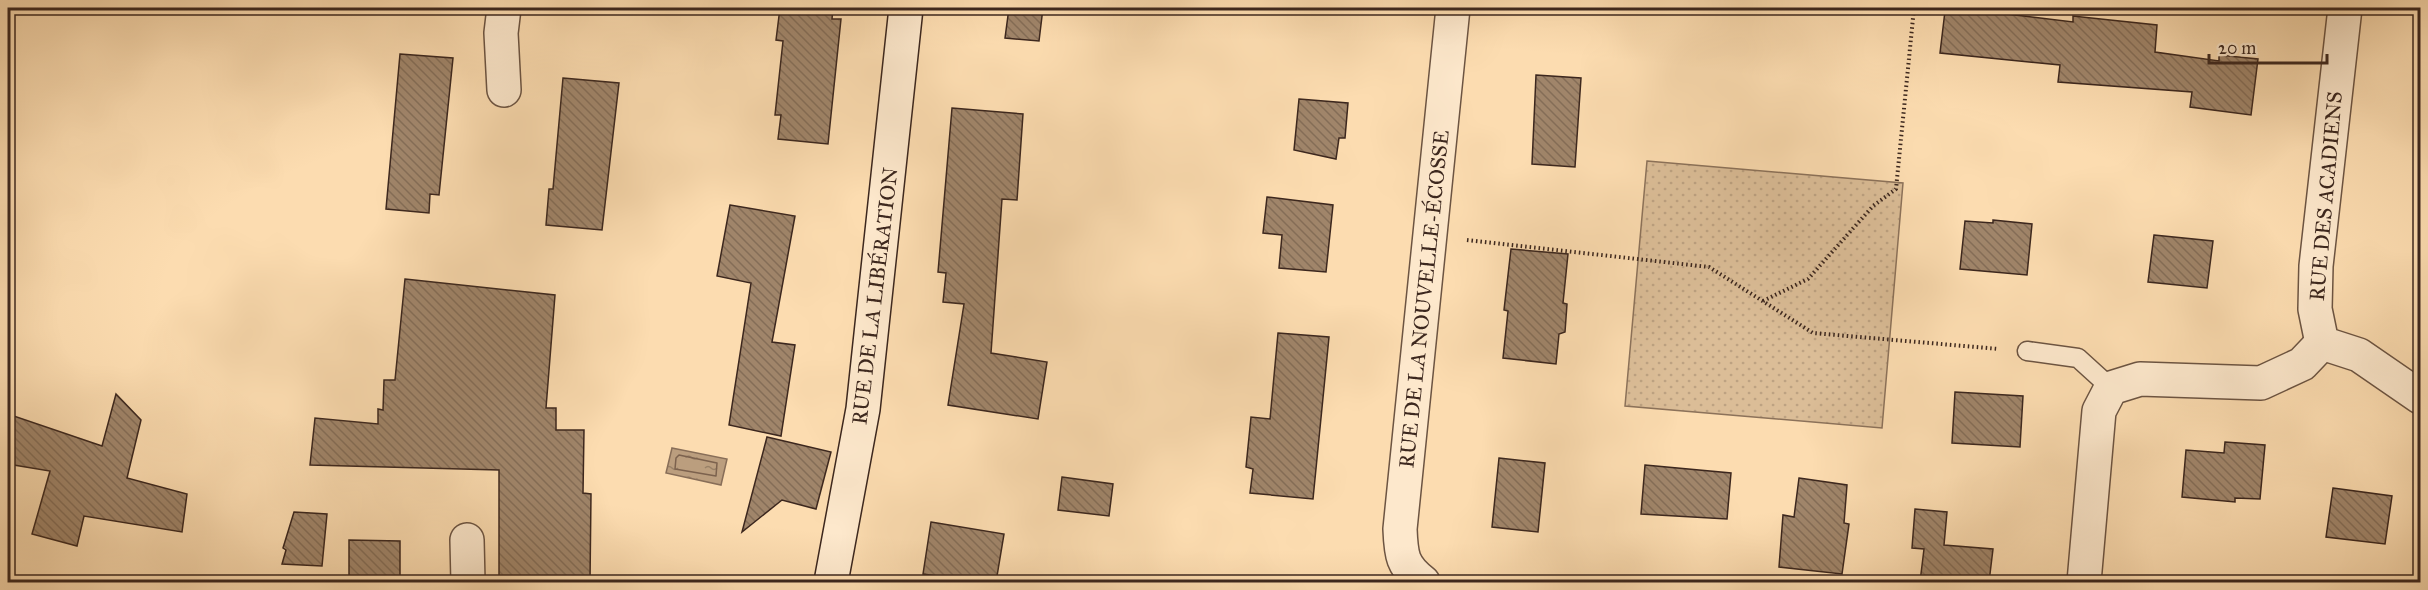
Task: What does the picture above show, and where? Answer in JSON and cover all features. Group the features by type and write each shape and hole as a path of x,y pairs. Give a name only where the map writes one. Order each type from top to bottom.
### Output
{"street":[{"path":"504,8 501,33 504,90"},
{"name":"RUE DE LA LIBÉRATION","path":"831,582 863,410 906,8"},
{"name":"RUE DE LA NOUVELLE-ÉCOSSE","path":"1410,578 1401,550 1400,529 1454,8"},
{"name":"RUE DES ACADIENS","path":"2322,343 2315,309 2316,266 2345,8"},
{"path":"2084,582 2099,411 2111,388 2140,379 2261,383 2302,364 2322,343 2359,356 2421,397"},
{"path":"467,540 468,582"}],"lane":[{"path":"2027,351 2078,358 2111,388"}],"path":[{"path":"1762,301 1808,279 1873,206 1896,189 1914,8"},
{"path":"1431,236 1709,267 1813,333 2027,351"}],"shaded area":[{"path":"1647,161 1903,183 1882,428 1625,406"}],"water":[{"path":"672,448 727,459 721,485 666,473"}],"building":[{"path":"780,8 833,8 832,19 841,19 828,144 778,139 781,115 775,115 783,41 776,40"},
{"path":"1009,8 1043,8 1039,41 1005,38"},
{"path":"1964,9 2073,22 2073,16 2157,25 2155,52 2219,61 2219,55 2258,59 2251,115 2190,107 2192,92 2058,82 2060,65 1940,53 1945,11 1963,13"},
{"path":"400,54 453,58 439,195 430,194 429,213 386,209"},
{"path":"1536,75 1581,78 1575,167 1532,164"},
{"path":"563,78 619,83 602,230 546,225 549,189 553,189"},
{"path":"1299,99 1348,103 1345,138 1339,138 1336,159 1294,150"},
{"path":"952,108 1023,114 1017,200 1002,199 991,353 1047,362 1038,419 948,405 964,304 943,302 946,273 938,272"},
{"path":"1267,197 1333,205 1326,272 1279,268 1282,235 1263,233"},
{"path":"730,205 795,216 772,342 795,345 781,436 729,425 751,283 717,276"},
{"path":"1993,220 2032,224 2027,275 1960,269 1965,221 1993,223"},
{"path":"2154,235 2213,241 2207,288 2148,282"},
{"path":"1511,249 1568,254 1563,303 1567,304 1565,332 1559,334 1556,364 1503,358 1508,311 1504,310"},
{"path":"405,279 555,295 546,408 556,408 556,430 584,430 583,493 591,494 590,582 499,582 499,470 310,465 315,418 378,424 378,409 383,410 384,380 395,380"},
{"path":"1278,333 1329,337 1313,499 1250,493 1253,469 1246,467 1251,417 1270,419"},
{"path":"1955,392 2023,396 2020,447 1952,443"},
{"path":"116,394 141,420 127,478 187,494 182,532 84,516 77,546 32,534 50,471 8,464 8,414 102,446"},
{"path":"767,437 831,452 816,509 782,500 742,532"},
{"path":"2225,442 2265,445 2260,499 2235,498 2235,502 2182,497 2186,450 2224,453"},
{"path":"1499,458 1545,463 1538,532 1492,527"},
{"path":"1645,465 1731,473 1727,519 1641,514"},
{"path":"1062,477 1113,484 1109,516 1058,510"},
{"path":"1799,478 1847,485 1844,523 1849,524 1842,574 1779,567 1783,515 1794,517"},
{"path":"2333,488 2392,496 2385,544 2326,537"},
{"path":"1915,509 1947,512 1944,545 1993,549 1989,582 1920,582 1924,549 1912,548"},
{"path":"294,512 327,514 322,566 282,564 286,550 283,548"},
{"path":"931,522 1004,534 996,582 978,582 923,574"},
{"path":"349,540 400,541 400,582 349,582"}]}
